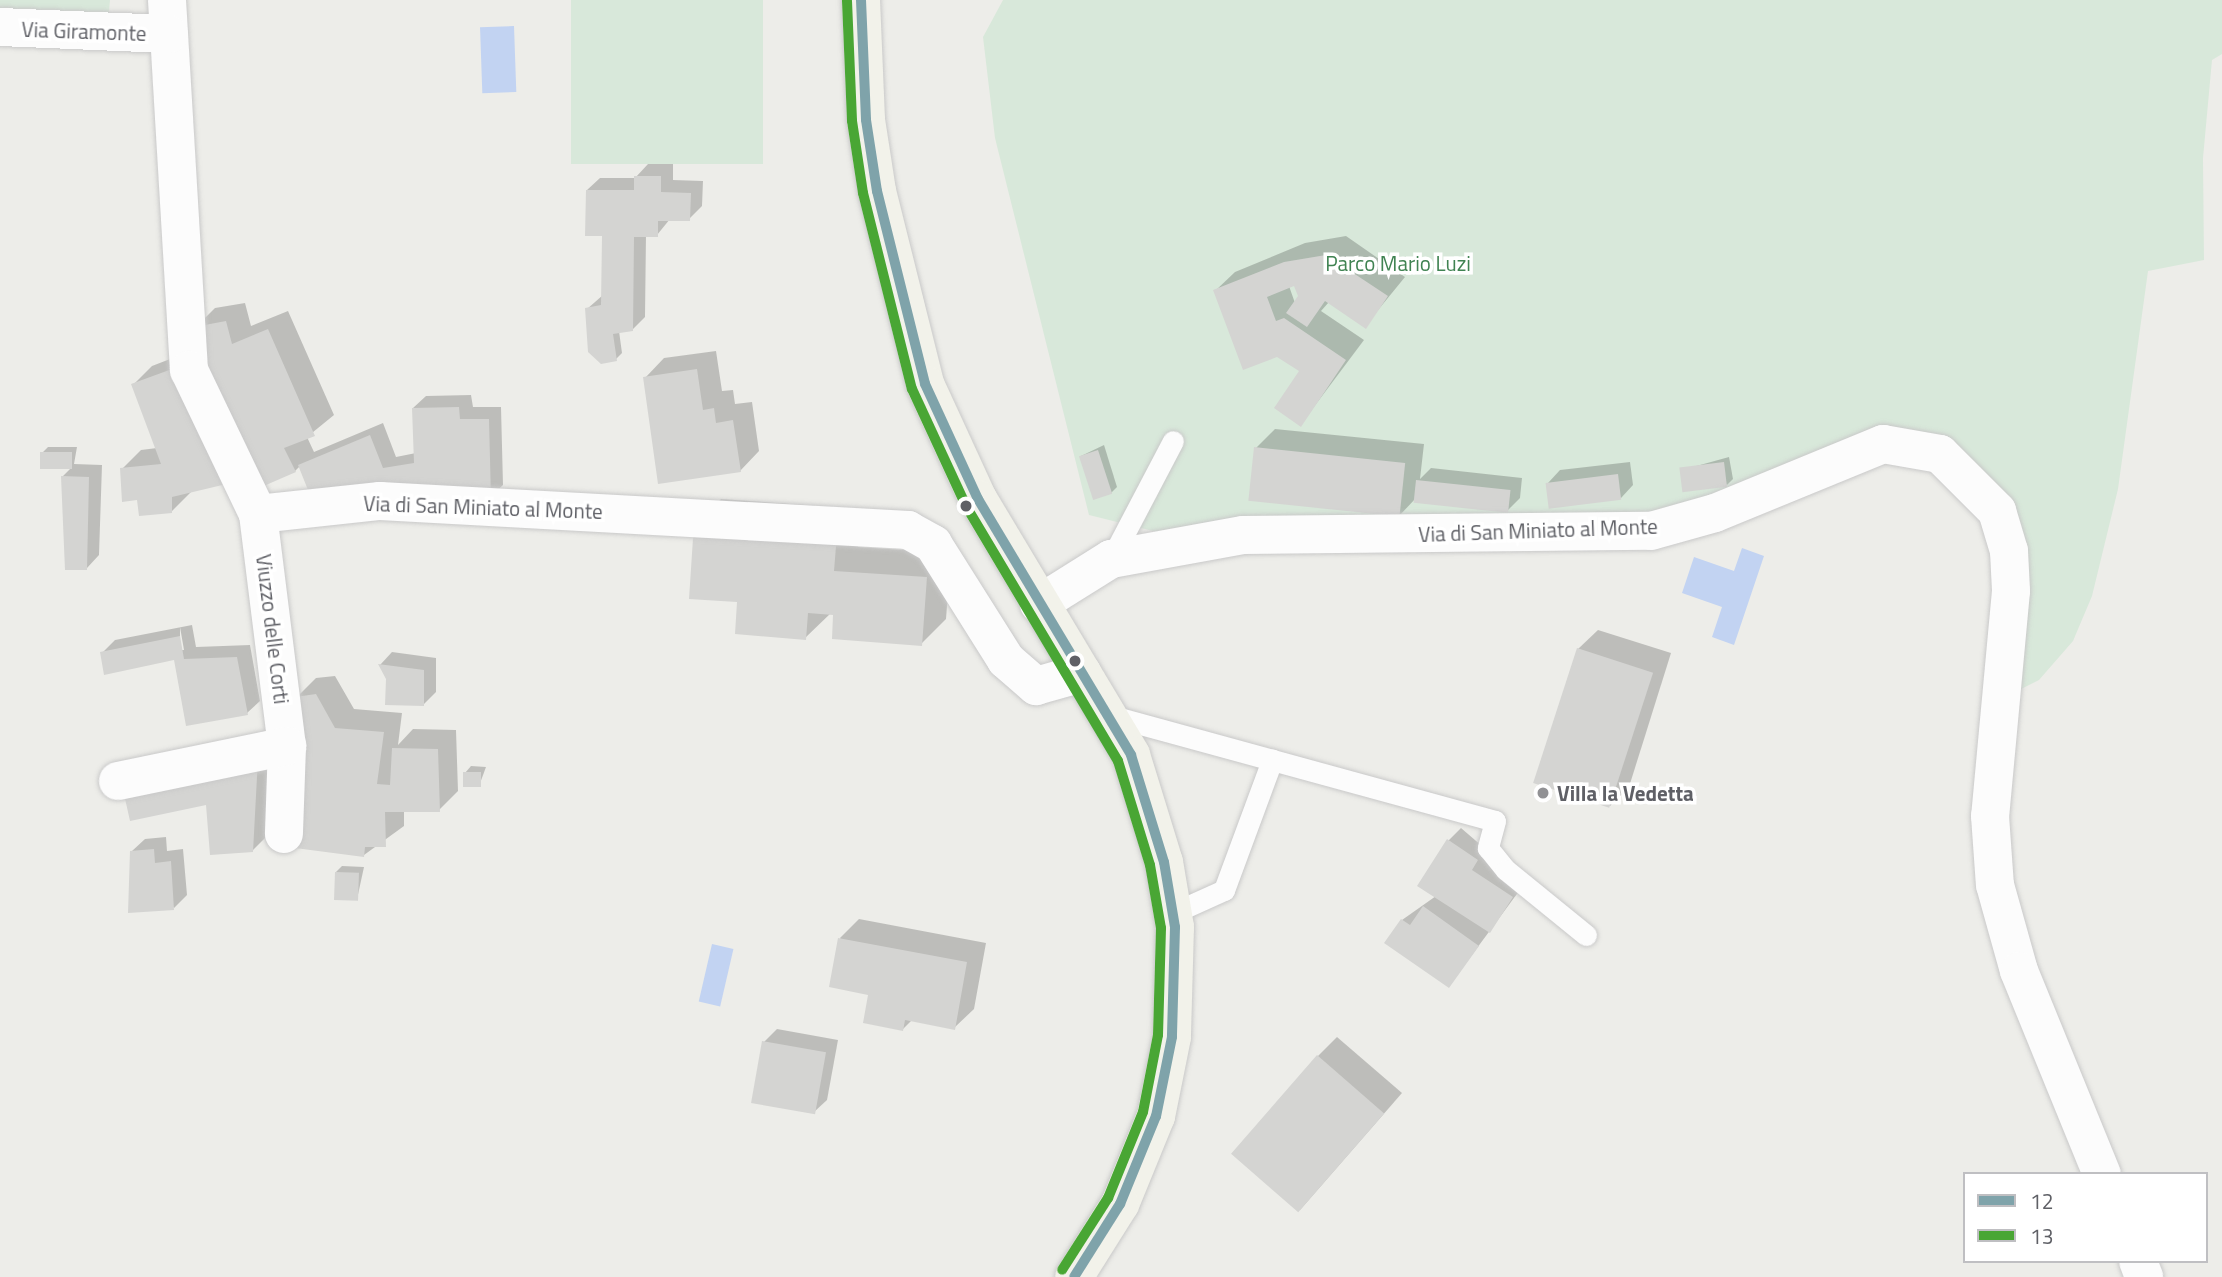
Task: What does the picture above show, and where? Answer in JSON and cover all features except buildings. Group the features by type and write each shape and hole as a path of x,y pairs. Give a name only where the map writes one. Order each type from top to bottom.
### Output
{"main road":[{"path":"861,0 866,120 877,191 925,384 946,437 1039,604 1108,715 1147,800 1173,913 1177,982 1156,1116 1120,1204 1074,1277"}],"street":[{"name":"Via Giramonte","path":"0,27 168,17"},
{"path":"168,17 189,370 258,513"},
{"name":"Via di San Miniato al Monte","path":"1039,604 1111,559 1243,536 1651,531 1715,513 1883,444 1940,454 1997,511 2009,551 2011,591 1990,816 1995,885 2019,971 2101,1172"},
{"name":"Via di San Miniato al Monte","path":"258,513 380,501 908,530 933,544 1006,660 1036,686 1082,673"},
{"name":"Viuzzo delle Corti","path":"258,513 287,746 284,834"},
{"path":"118,781 287,746"}],"lane":[{"path":"1111,559 1172,441"},
{"path":"1108,715 1495,821 1488,848 1506,870 1586,935"},
{"path":"1173,913 1224,890 1272,760"}],"green space":[{"path":"0,0 110,0 108,23 0,14"},
{"path":"571,0 763,0 763,164 571,164"},
{"name":"Parco Mario Luzi","path":"1003,0 2222,0 2222,54 2212,60 2203,158 2204,260 2148,271 2118,489 2092,596 2073,641 2039,680 2015,692 2025,591 1944,441 1649,520 1165,534 1089,515 995,138 983,37"}],"water":[{"path":"514,26 516,92 482,93 480,27"},
{"path":"1742,548 1764,556 1734,645 1712,637 1722,607 1682,593 1694,557 1734,571"},
{"path":"712,944 733,949 720,1006 699,1001"}],"transit line":[{"name":"12","path":"861,0 866,120 877,191 925,384 978,499 1131,755 1164,862 1175,927 1172,1037 1156,1116 1120,1204 1074,1277"},
{"name":"13","path":"847,1 852,121 863,193 912,389 966,506 1118,761 1150,865 1161,928 1158,1035 1143,1112 1108,1198 1062,1270"}],"place":[{"name":"Villa la Vedetta","path":"1543,793"}]}
